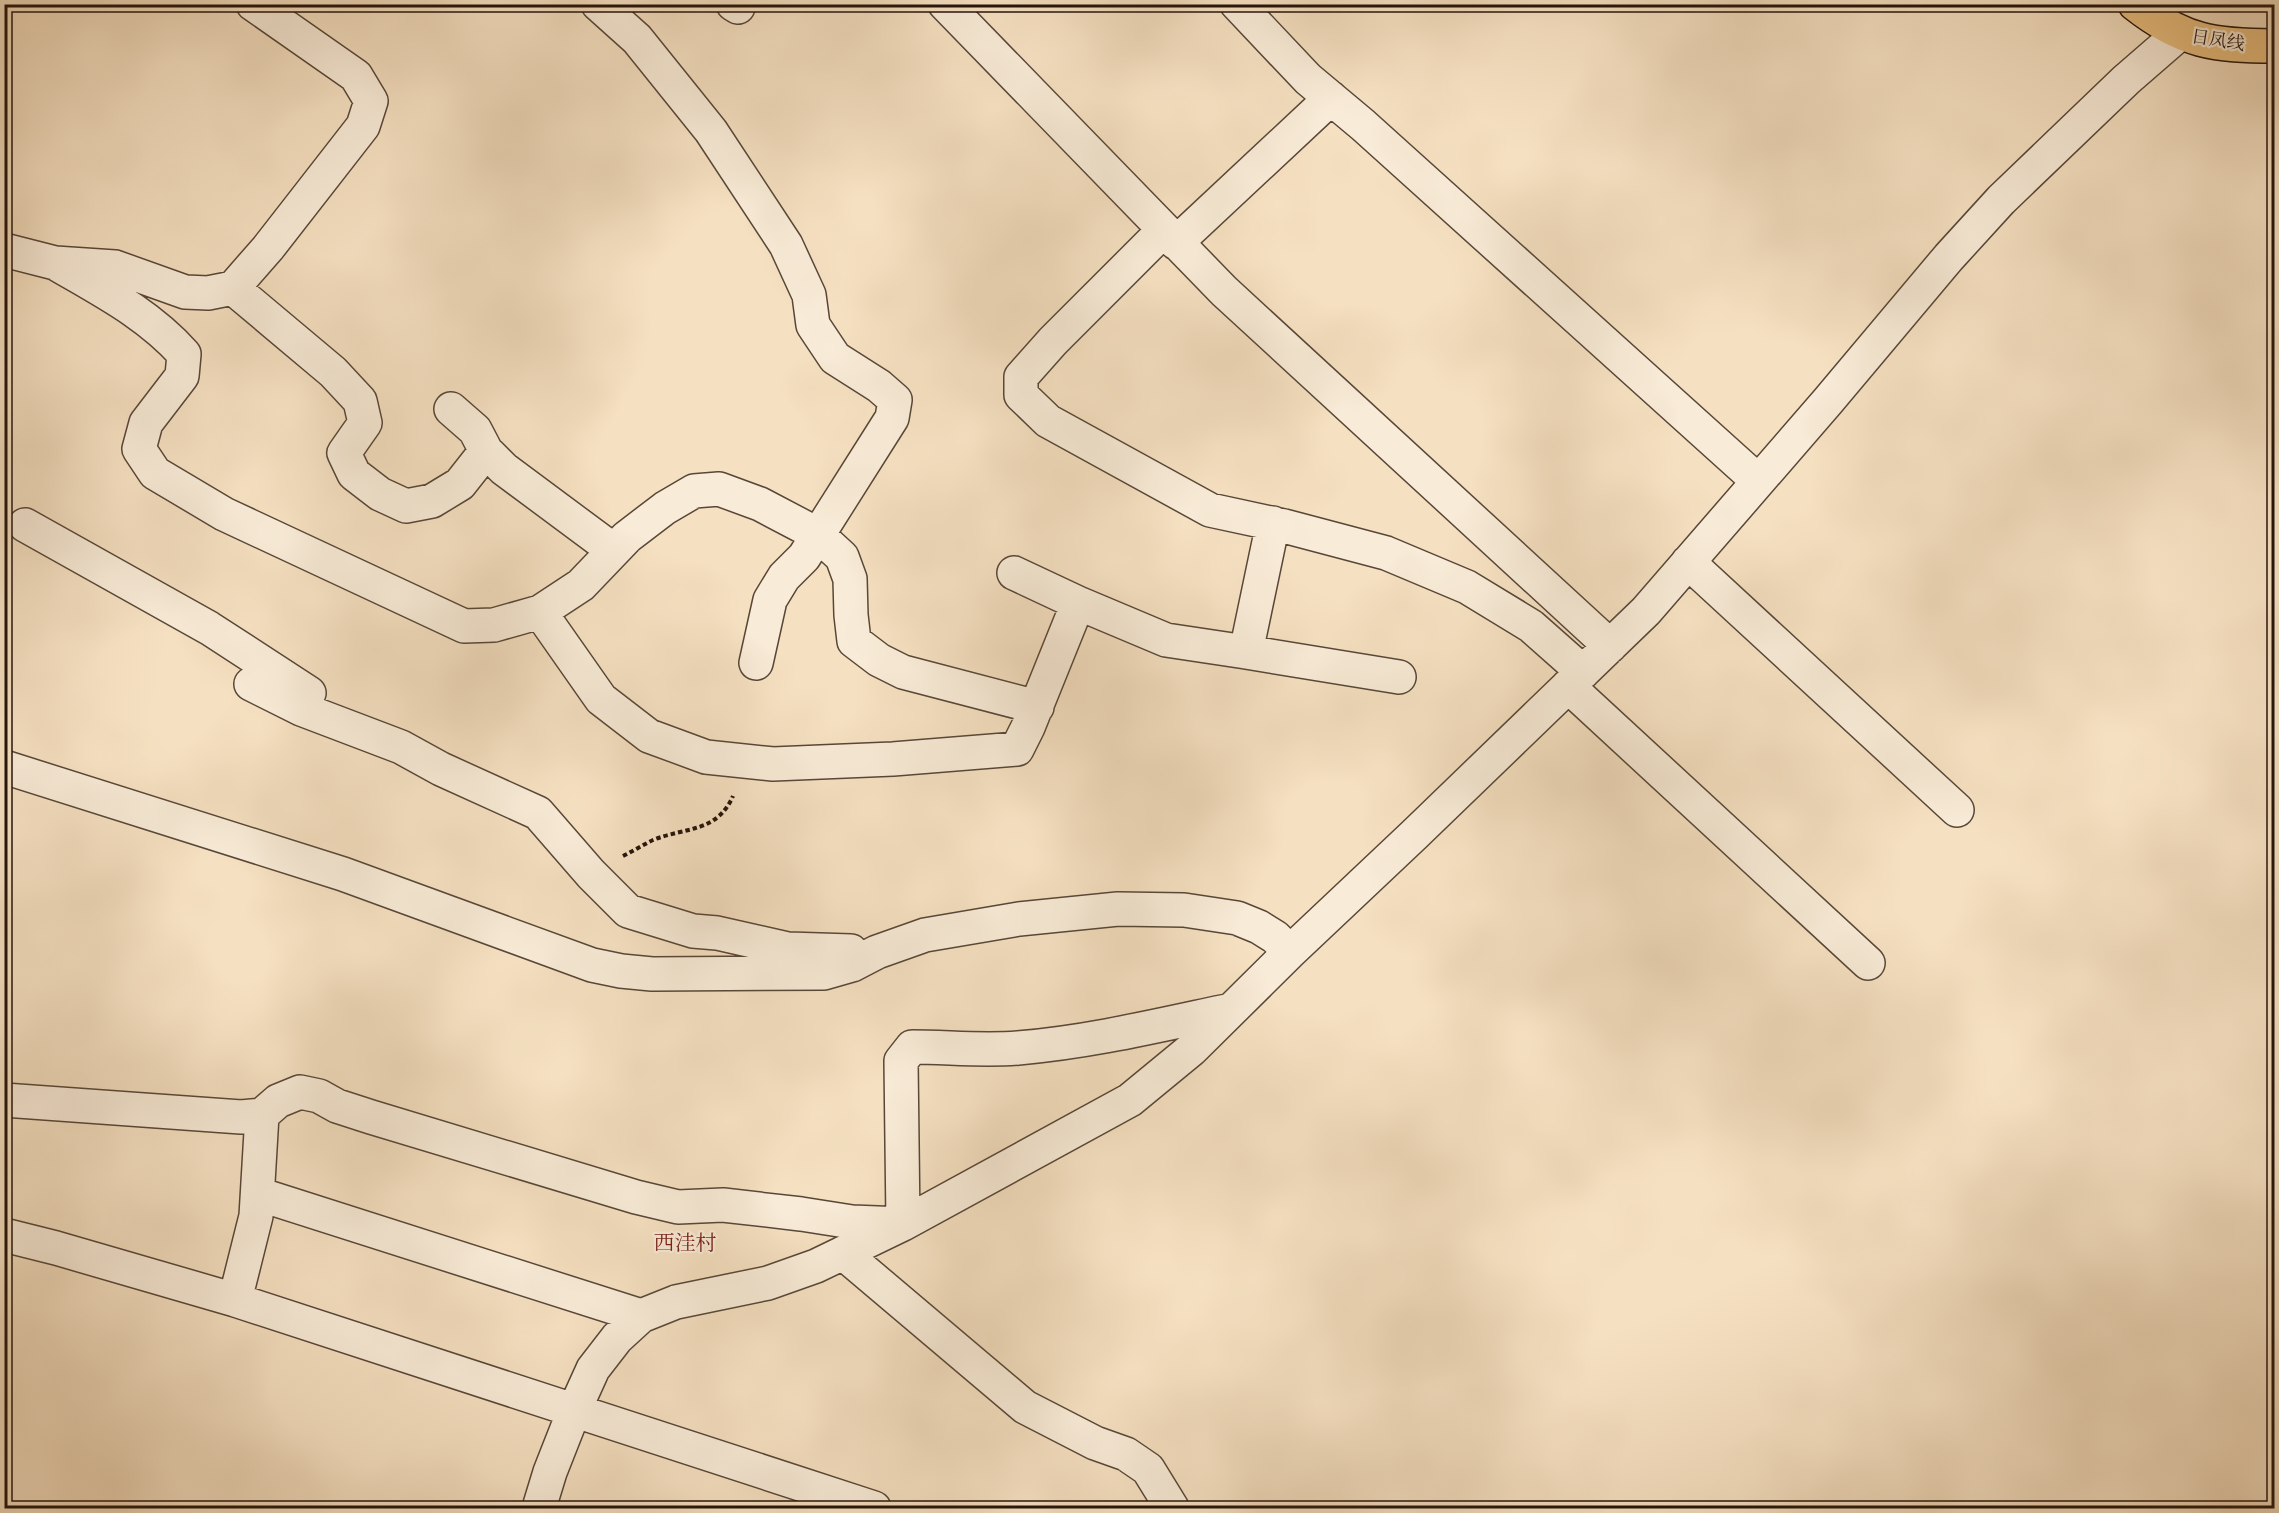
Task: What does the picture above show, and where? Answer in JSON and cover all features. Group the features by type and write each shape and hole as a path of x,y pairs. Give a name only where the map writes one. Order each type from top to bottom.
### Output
{"highway":[{"name":"日凤线","path":"2135,4 2179,34 2208,42 2241,46 2274,46"}],"street":[{"path":"4,250 54,263 115,267 185,292 208,293 233,288 268,248 363,126 371,101 356,76 254,4"},
{"path":"598,4 637,39 711,131 786,245 809,295 813,325 836,358 879,386 895,400 892,418 804,557 784,577 770,600 756,663"},
{"path":"945,4 1170,236 1280,343 1610,646"},
{"path":"1237,4 1308,79 1758,481"},
{"path":"539,1509 550,1472 574,1411 594,1369 617,1338 641,1316 676,1302 720,1295 768,1283 816,1266 903,1224 1130,1100 1192,1049 1646,611 1949,256 2001,200 2126,80 2179,34"},
{"path":"1331,98 1170,236 1053,341 1022,377 1021,395 1048,422 1210,510 1273,523 1386,553 1467,586 1531,626 1575,679 1868,963"},
{"path":"54,263 130,307 164,332 184,354 182,376 147,423 140,449 155,473 224,514 464,626 494,625 540,612 581,585 627,537 665,508 694,491 720,489 760,504 817,534 842,557 850,579 854,641 879,660 903,672 1037,707"},
{"path":"233,288 333,372 360,401 365,423 344,453 354,474 380,494 406,506 432,501 460,484 486,452"},
{"path":"452,409 476,430 486,452 504,469 614,550"},
{"path":"1246,652 1273,523"},
{"path":"25,525 120,577 255,657 307,692 356,730"},
{"path":"1688,562 1957,810"},
{"path":"1014,573 1166,640 1399,677"},
{"path":"540,612 602,699 649,736 706,757 774,764 893,759 1017,749 1037,707 1078,603"},
{"path":"251,684 301,709 401,747 441,769 538,813 591,874 628,911 693,931 717,933 788,949 877,952"},
{"path":"4,767 343,874 592,965 621,971 712,975 824,973 852,965 877,952 926,935 1019,919 1118,909 1184,910 1237,918 1275,937 1290,952"},
{"path":"903,1224 901,1061 912,1047 965,1050 1017,1048 1114,1035 1231,1011"},
{"path":"4,1100 240,1117 262,1115 278,1101 300,1092 319,1096 337,1106 371,1117 636,1197 678,1207 723,1205 852,1222 903,1224"},
{"path":"235,1300 256,1216 262,1115"},
{"path":"258,1194 641,1316"},
{"path":"4,1235 235,1300 874,1509"},
{"path":"843,1253 1025,1407 1095,1443 1126,1454 1148,1469 1172,1509"}],"path":[{"path":"591,874 653,840 707,826 728,808 735,791 734,760"}],"district":[{"name":"西洼村","path":"685,1243"}]}
